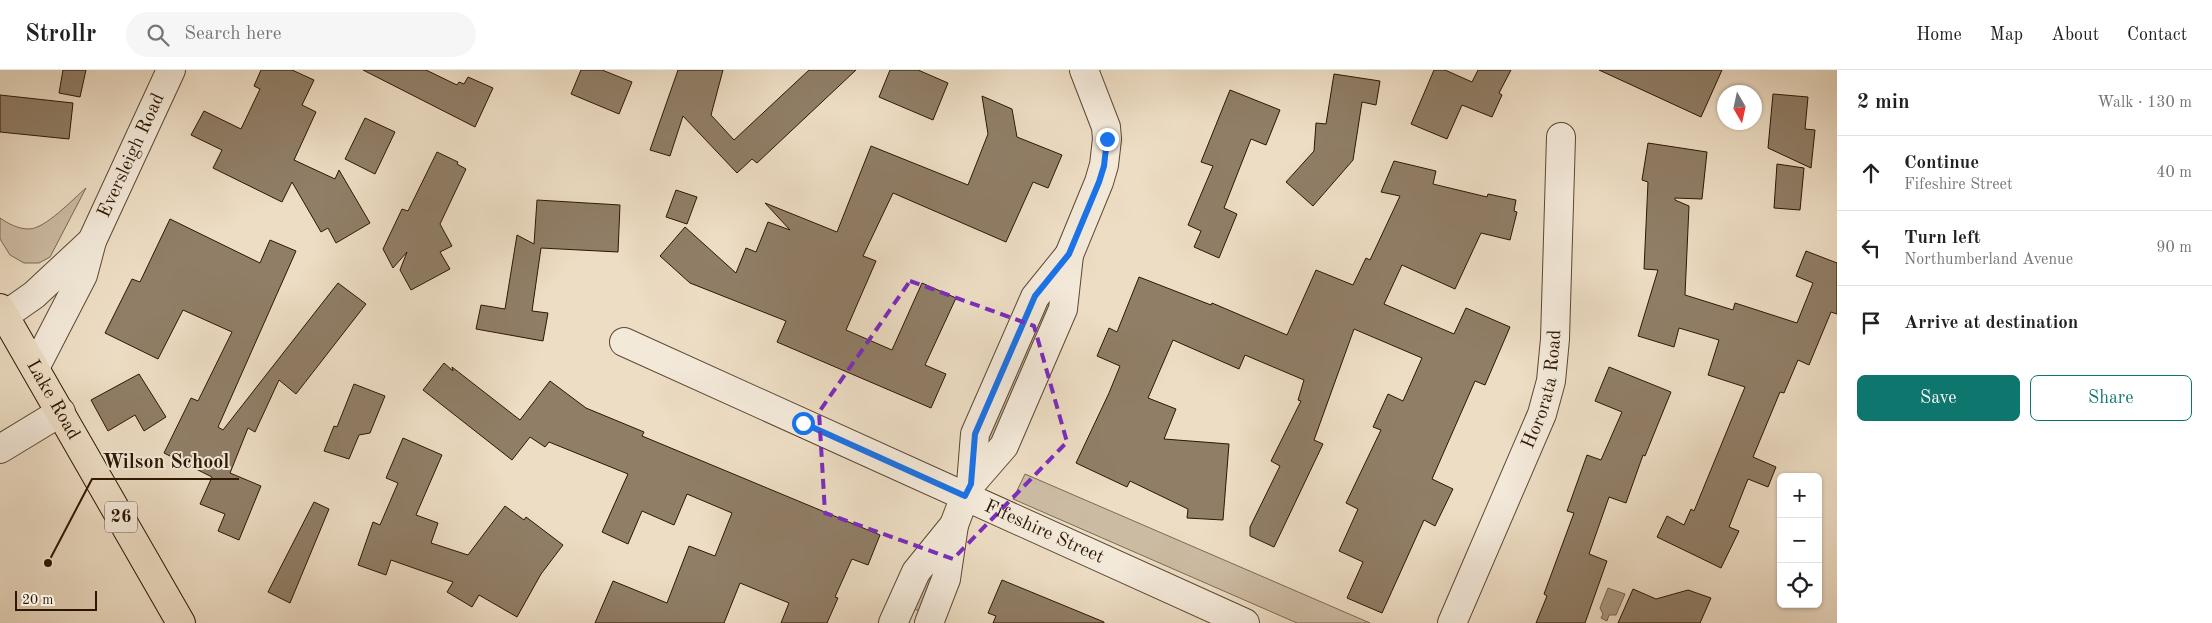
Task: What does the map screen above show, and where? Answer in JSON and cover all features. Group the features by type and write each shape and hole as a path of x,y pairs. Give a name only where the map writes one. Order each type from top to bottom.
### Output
{"main road":[{"name":"Lake Road","path":"2,312 36,368 181,623"}],"street":[{"name":"Eversleigh Road","path":"36,368 83,275 92,241 171,70"},
{"path":"928,623 946,580 954,525 968,490 1004,446 1063,309 1069,254 1099,182 1106,152 1106,127 1084,70"},
{"name":"Hororata Road","path":"1452,623 1542,414 1551,381 1555,339 1561,137"},
{"name":"Eversleigh Road","path":"2,312 34,295 92,241"},
{"name":"Fifeshire Street","path":"624,342 968,490 1246,623"},
{"path":"0,448 61,412"},
{"path":"924,623 896,617 916,572 954,525"}],"highlighted area":[{"path":"910,281 1034,326 1067,442 953,559 825,513 819,412"}],"shaded area":[{"path":"86,188 50,257 39,263 24,263 10,255 0,239 0,218 21,228 36,228 51,219"},
{"path":"1047,289 1059,292 992,453 980,447"},
{"path":"1025,474 1370,623 1297,623 1013,499"},
{"path":"940,557 921,610 916,610 913,606"},
{"path":"1608,588 1625,594 1616,615 1609,615 1607,621 1601,618 1603,614 1600,608"}],"building":[{"path":"63,70 86,70 80,97 59,93"},
{"path":"261,70 292,70 314,80 302,105 316,112 294,160 335,179 339,170 370,223 336,243 328,228 321,232 292,182 282,202 213,168 222,150 191,135 204,111 241,129 260,89 254,86"},
{"path":"363,70 426,70 457,85 459,82 464,84 468,77 493,88 475,127"},
{"path":"581,70 602,70 632,82 619,114 571,94"},
{"path":"678,70 723,70 711,115 734,140 809,70 856,70 757,163 752,159 737,173 683,116 670,156 650,150"},
{"path":"890,70 918,70 948,83 933,120 879,97"},
{"path":"1434,70 1445,70 1472,82 1478,70 1511,70 1499,93 1502,95 1492,117 1462,105 1447,139 1411,124"},
{"path":"1599,70 1722,70 1701,117"},
{"path":"1334,74 1380,81 1376,105 1362,102 1353,160 1313,206 1286,182 1314,151 1316,123 1326,124"},
{"path":"1230,90 1280,110 1266,145 1251,139 1224,208 1237,214 1219,258 1194,247 1201,231 1188,225 1213,166 1201,162"},
{"path":"1773,94 1808,97 1805,129 1815,130 1811,168 1768,148"},
{"path":"0,95 73,103 69,139 0,132"},
{"path":"982,96 1012,109 1017,137 1062,155 1048,188 1033,182 1006,242 893,193 863,256 876,261 846,330 892,350 922,283 956,298 925,365 946,374 931,408 777,342 786,321 690,283 660,256 685,227 736,273 746,248 756,252 768,222 790,230 765,203 837,232 871,146 968,185 988,134"},
{"path":"365,118 395,132 375,174 345,159"},
{"path":"1648,143 1707,152 1702,199 1675,198 1675,200 1689,206 1685,295 1733,310 1735,303 1797,323 1813,283 1796,276 1806,251 1837,263 1837,314 1831,312 1809,365 1798,360 1784,393 1780,392 1753,457 1776,467 1768,487 1748,479 1729,527 1739,531 1721,568 1657,537 1667,516 1684,525 1691,509 1694,511 1745,387 1708,375 1719,340 1679,328 1674,347 1638,336 1658,270 1644,269 1648,182 1642,180"},
{"path":"437,152 458,162 457,164 466,169 440,224 452,246 440,252 450,269 411,290 400,270 407,252 393,268 383,249 402,209 408,211"},
{"path":"1394,161 1436,171 1433,184 1487,197 1488,194 1516,200 1514,211 1517,212 1510,240 1481,233 1455,289 1402,265 1384,304 1454,334 1466,308 1510,327 1485,385 1475,381 1432,479 1453,489 1435,526 1424,520 1382,613 1347,598 1363,562 1339,551 1358,509 1346,503 1381,430 1373,427 1388,394 1403,401 1422,358 1354,329 1314,440 1323,444 1274,547 1250,536 1250,527 1280,466 1271,461 1301,401 1298,400 1304,380 1245,355 1239,369 1173,340 1148,398 1176,409 1164,439 1229,444 1223,520 1187,518 1188,509 1130,481 1127,487 1076,463 1120,366 1097,356 1109,328 1117,332 1139,277 1211,305 1212,303 1287,335 1316,270 1353,285 1366,258 1370,260 1400,196 1381,192"},
{"path":"1777,164 1804,168 1800,210 1774,208"},
{"path":"676,190 697,197 687,224 666,217"},
{"path":"537,200 620,205 618,252 541,248 532,311 548,313 543,341 476,329 481,305 505,309 517,235 534,244"},
{"path":"170,219 260,263 270,240 296,251 218,427 223,430 338,283 366,304 296,394 279,380 255,432 248,428 230,473 261,486 239,540 218,531 225,514 200,504 212,477 164,453 191,398 198,401 232,332 183,310 158,359 105,333 132,279 140,282"},
{"path":"444,363 453,371 452,367 520,420 550,381 586,408 644,432 642,436 880,535 868,565 852,559 835,597 838,598 827,623 781,623 789,603 740,583 724,623 595,623 613,581 667,603 689,546 715,556 732,513 687,494 674,525 642,511 628,544 602,532 628,474 549,442 545,447 530,437 512,460 423,390"},
{"path":"1609,367 1671,392 1645,456 1643,455 1626,503 1609,497 1589,554 1607,561 1585,623 1536,623 1547,596 1544,594 1574,513 1567,511 1587,455 1601,460 1622,412 1595,401"},
{"path":"139,374 166,417 144,431 135,415 108,431 91,400"},
{"path":"354,384 385,396 370,433 359,435 349,459 324,451 334,426 337,427"},
{"path":"403,438 442,455 416,515 438,523 431,543 468,555 505,506 524,520 526,517 563,545 541,574 517,617 479,595 472,607 447,592 453,582 391,560 386,575 358,565 373,522 380,525 398,483 386,478"},
{"path":"314,502 329,509 290,603 268,592"},
{"path":"1002,580 1104,623 993,623 996,616 988,613"},
{"path":"1633,589 1656,599 1688,590 1711,598 1700,623 1618,623"}],"place":[{"name":"Wilson School","path":"48,563"}],"route":[{"path":"803,423 965,496 971,484 975,434 1035,296 1069,254 1099,182 1104,166 1107,139"}]}
